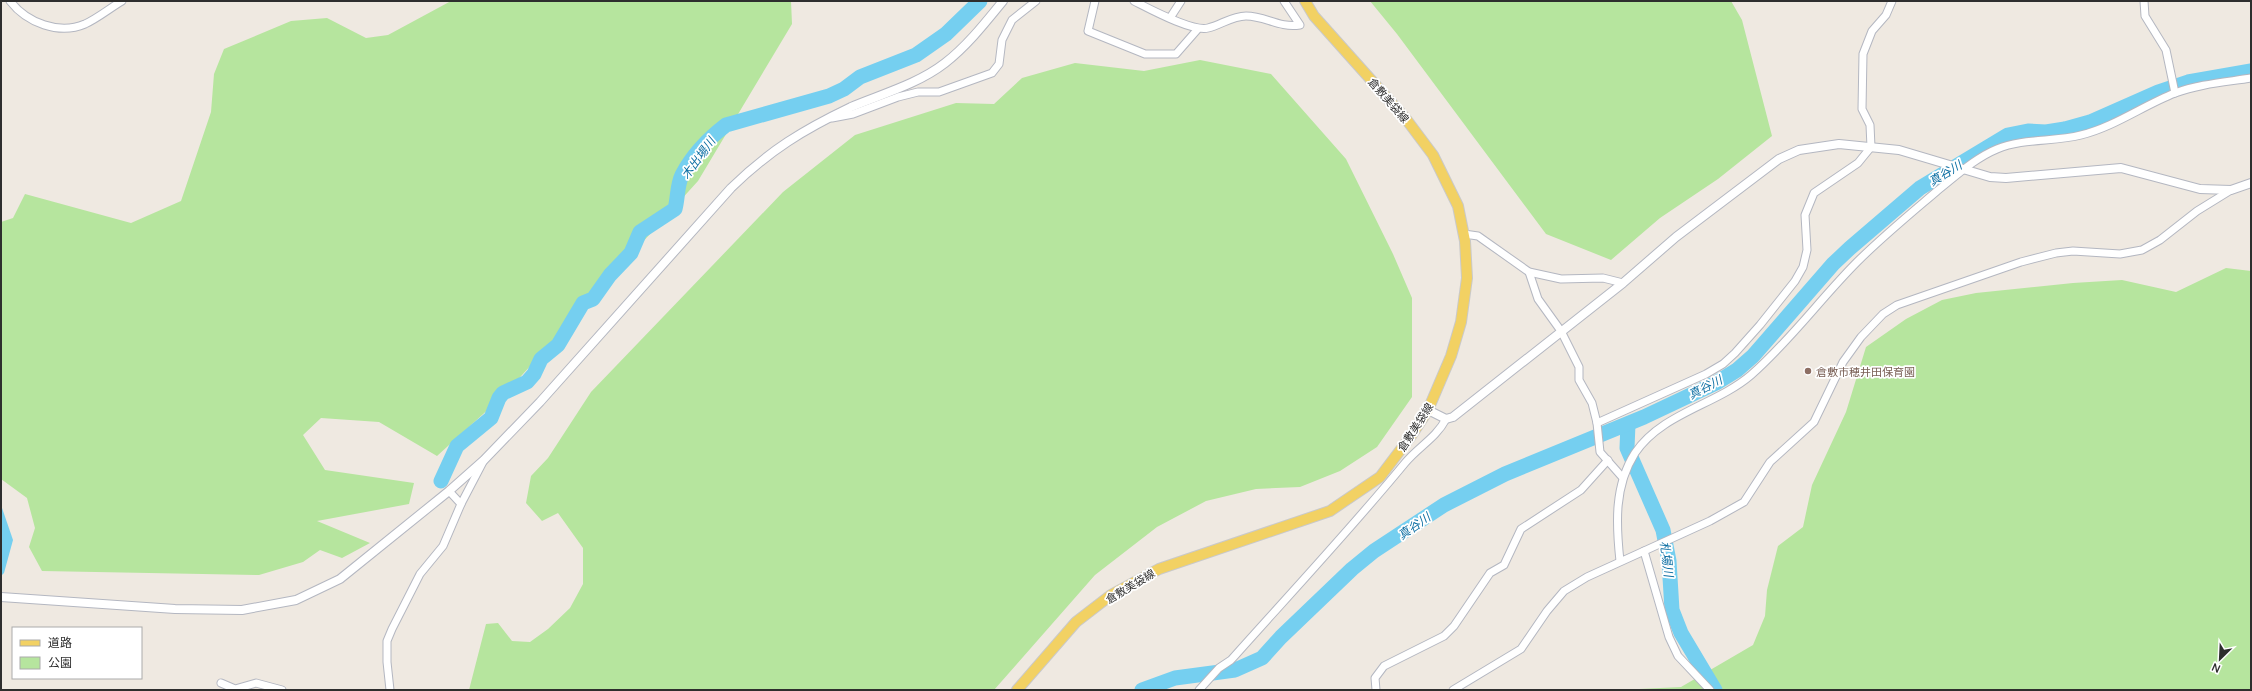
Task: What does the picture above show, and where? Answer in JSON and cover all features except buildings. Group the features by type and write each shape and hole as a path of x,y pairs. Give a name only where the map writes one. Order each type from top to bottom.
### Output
{"main road":[{"name":"倉敷美袋線","path":"1017,690 1076,622 1111,596 1160,569 1330,511 1380,477 1411,436 1428,410 1451,356 1461,322 1467,278 1464,234 1458,206 1433,155 1406,120 1314,16 1305,1"}],"street":[{"path":"10,1 29,18 61,29 85,24 122,1"},
{"path":"1,597 217,610 242,610 296,600 340,578 449,491 484,460 540,402 736,182 757,162 775,148 801,132 924,76 944,64 962,48 1003,1"},
{"path":"825,120 853,114 898,97 918,92 939,92 992,73 999,64 1002,40 1012,20 1036,1"},
{"path":"1095,1 1088,31 1145,54 1176,54 1197,30"},
{"path":"1134,1 1197,30 1208,28 1233,18 1247,16 1287,27 1300,25 1284,1"},
{"path":"1170,18 1181,1"},
{"path":"1597,423 1706,374 1723,364 1760,325 1795,281 1803,267 1807,250 1806,216 1814,193 1858,163 1871,147 1870,125 1862,109 1863,54 1872,31 1886,15 1892,1"},
{"path":"2144,1 2145,16 2166,50 2174,92"},
{"path":"1620,561 1617,523 1623,478 1641,445 1664,424 1732,388 1751,375 1810,315 1857,262 1902,220 1961,169 1997,149 2024,143 2082,135 2174,92 2220,82 2251,78"},
{"path":"1428,410 1446,419 1453,417 1623,283 1676,237 1779,159 1799,150 1839,144 1899,150 1990,177 2006,178 2121,168 2200,188 2231,190"},
{"path":"1452,690 1521,649 1546,610 1564,591 1587,577 1710,521 1744,502 1770,462 1814,422 1843,362 1861,337 1883,314 1897,304 2021,262 2056,253 2073,251 2120,254 2142,250 2160,240 2197,211 2231,190 2251,183"},
{"path":"1464,234 1478,236 1529,272 1561,279 1603,278 1623,283"},
{"path":"1529,272 1530,280 1538,299 1561,331 1579,367 1579,380 1592,404 1597,423 1600,452 1623,478"},
{"path":"1199,690 1219,668 1236,654 1380,494 1406,462 1440,432 1446,419"},
{"path":"390,690 387,662 388,641 392,629 420,574 443,546 461,504 484,460"},
{"path":"1376,690 1375,678 1384,666 1444,636 1454,626 1490,573 1504,565 1521,529 1581,490 1591,481 1608,460"},
{"path":"449,491 461,504"},
{"path":"1644,551 1669,637 1678,656 1710,690"},
{"path":"221,683 235,689 256,683 282,690"}],"green space":[{"path":"451,1 791,1 792,24 698,181 504,395 437,456 379,422 321,418 303,435 325,470 414,483 409,504 317,521 370,543 342,558 320,550 303,562 259,575 42,571 29,547 35,528 27,498 1,479 1,222 13,218 25,194 131,223 181,201 211,112 214,74 224,49 291,21 327,18 366,38 388,35"},
{"path":"1370,1 1731,1 1742,20 1772,136 1718,179 1660,218 1611,260 1546,234 1397,34"},
{"path":"1200,60 1271,74 1346,159 1393,254 1412,298 1412,397 1377,447 1340,471 1300,487 1256,489 1206,501 1157,527 1095,575 994,690 469,690 486,624 498,623 512,641 530,642 548,629 570,608 583,584 583,548 558,513 542,521 526,503 531,476 548,458 591,392 783,192 855,135 956,103 994,104 1022,78 1075,63 1144,71"},
{"path":"2226,268 2251,271 2251,690 1618,690 1681,687 1753,645 1765,616 1767,590 1778,546 1803,527 1812,485 1846,412 1866,347 1906,319 1942,300 1976,293 2073,283 2122,280 2176,292"}],"water":[{"path":"1,505 13,540 4,573 1,576"}],"waterway":[{"name":"木出場川","path":"441,481 457,446 491,418 499,398 503,393 527,382 534,374 541,359 558,345 583,303 593,299 610,275 631,253 640,232 675,209 679,183 682,175 696,154 713,136 726,125 829,96 844,89 860,77 916,55 946,34 980,1"},
{"name":"真谷川","path":"1142,690 1175,678 1235,670 1262,658 1281,637 1352,569 1374,551 1444,505 1505,474 1644,417 1716,383 1737,370 1753,356 1833,264 1850,248 1920,188 2008,135 2028,131 2046,132 2065,129 2090,122 2158,92 2188,82 2251,71"},
{"name":"札場川","path":"1628,424 1627,448 1663,530 1669,561 1672,610 1681,633 1715,690"}],"place":[{"name":"倉敷市穂井田保育園","path":"1808,371"}]}
